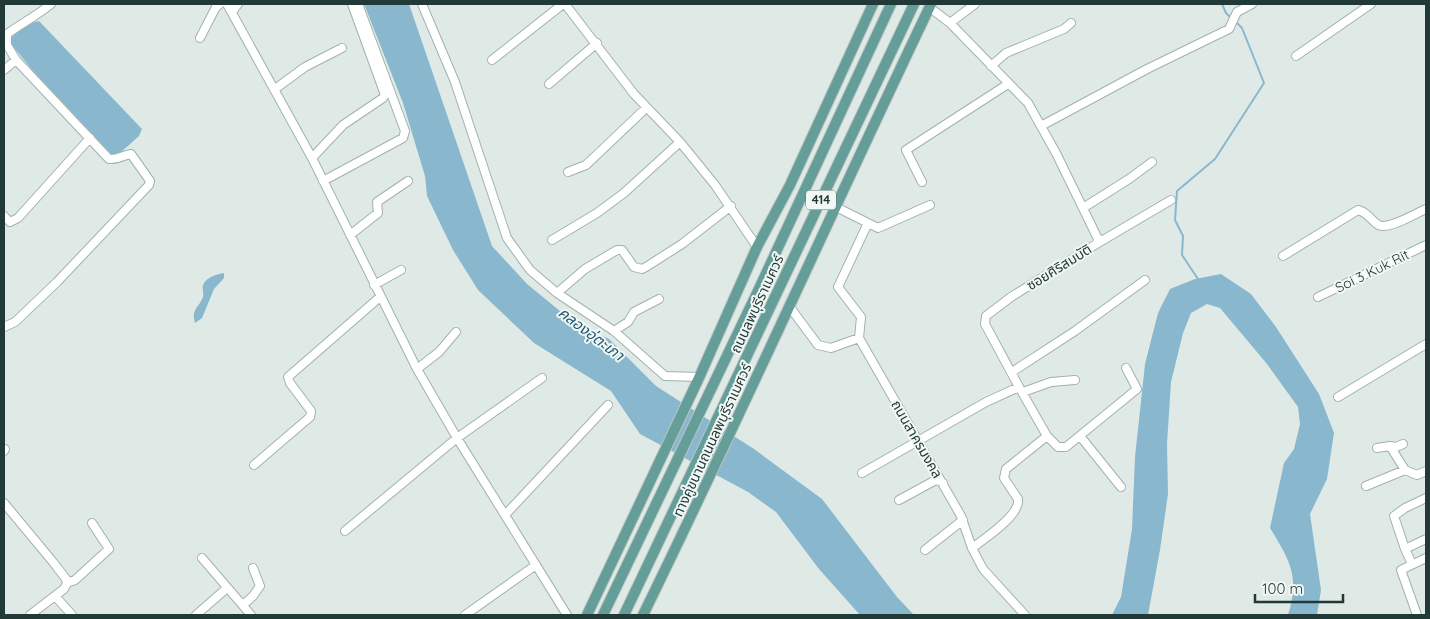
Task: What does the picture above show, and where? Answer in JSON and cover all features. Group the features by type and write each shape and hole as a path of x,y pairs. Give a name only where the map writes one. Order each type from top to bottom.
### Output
{"main road":[{"name":"414","path":"587,615 699,378 757,247 790,185 873,4"},
{"name":"ถนนลพบุรีราเมศวร์","path":"603,615 891,4"},
{"name":"ถนนลพบุรีราเมศวร์","path":"624,615 914,4"},
{"name":"ทางคู่ขนานถนนลพบุรีราเมศวร์","path":"643,615 708,482 930,6"},
{"path":"803,194 820,203"}],"street":[{"path":"4,327 14,322 50,288 149,185 149,178 131,154 116,160 109,159 16,60 7,45 7,34 51,4"},
{"path":"200,38 216,7 220,4"},
{"path":"227,4 312,158 417,370 566,615"},
{"path":"232,12 238,4"},
{"path":"312,158 343,125 385,95 352,4"},
{"path":"323,180 403,138 405,135 358,4"},
{"path":"422,4 455,82 507,238 530,270 557,293 614,330 666,376 699,378"},
{"path":"492,60 564,4 597,43 634,94 680,142 731,206 757,247"},
{"path":"950,23 975,4"},
{"path":"1041,126 1147,69 1229,30 1237,12 1252,4"},
{"path":"1296,56 1371,4"},
{"name":"ซอยศิริสมบัติ","path":"930,6 950,23 1028,103 1084,208 1098,239 1098,243 1011,297 986,316 985,324 1047,436"},
{"path":"991,66 1006,53 1064,29 1071,23"},
{"path":"549,84 597,43"},
{"path":"275,90 305,67 342,48"},
{"path":"4,70 16,60"},
{"path":"922,182 906,150 1008,84"},
{"path":"568,172 586,165 646,108"},
{"path":"4,216 10,222 18,218 90,138"},
{"path":"552,240 597,213 624,193 680,142"},
{"path":"1084,208 1152,162"},
{"path":"350,235 378,213 377,202 408,181"},
{"path":"1098,243 1171,200"},
{"path":"836,207 878,228 930,205"},
{"path":"557,293 585,269 617,250 622,250 634,267 642,269 682,244 731,206"},
{"path":"1283,256 1358,210 1365,213 1378,225 1387,227 1426,209"},
{"path":"789,306 818,345 831,348 859,338 861,317 838,287 868,223"},
{"name":"Soi 3 Kuk Rit","path":"1318,296 1426,245"},
{"path":"374,285 401,270"},
{"path":"1012,372 1075,331 1145,280"},
{"path":"254,465 310,417 311,411 290,383 288,377 380,297"},
{"path":"614,330 628,322 634,312 659,299"},
{"path":"417,370 438,352 456,332"},
{"name":"ถนนสาครมงคล","path":"859,338 963,520 972,548 983,569 1024,615"},
{"path":"1338,397 1426,344"},
{"path":"972,548 1005,522 1017,509 1018,499 1004,478 1006,469 1047,436 1058,448 1066,447 1099,425 1137,389 1126,368"},
{"path":"345,531 457,438 542,378"},
{"path":"862,473 986,402 1051,382 1075,380"},
{"path":"505,515 608,405"},
{"path":"1080,436 1121,487"},
{"path":"1376,448 1396,447 1403,444"},
{"path":"1390,446 1405,470 1414,475 1426,471"},
{"path":"1366,486 1405,470"},
{"path":"899,500 934,481 938,480 943,483"},
{"path":"1412,564 1394,516 1405,508 1426,498"},
{"path":"4,503 53,562 67,583"},
{"path":"925,550 963,520"},
{"path":"30,615 64,589 67,583 75,580 109,550 92,523"},
{"path":"1405,549 1426,539"},
{"path":"202,558 251,615"},
{"path":"1417,615 1401,570 1426,558"},
{"path":"465,615 536,565"},
{"path":"243,606 260,586 253,568"},
{"path":"196,615 227,588"},
{"path":"55,596 72,615"}],"water":[{"name":"คลองอุ่ตะเภา","path":"364,4 409,4 492,246 527,284 577,325 609,339 656,386 754,449 822,499 897,597 914,615 860,615 819,569 776,512 748,492 640,434 611,391 534,343 478,290 453,250 427,196 425,176 403,103"},
{"path":"39,21 142,129 139,136 119,154 111,154 34,72 11,44 10,39 20,30 31,23"},
{"path":"224,273 224,278 214,289 202,318 195,323 194,312 203,297 204,282 212,276"},
{"path":"1221,274 1251,294 1276,327 1319,394 1334,433 1327,479 1310,514 1321,590 1317,615 1288,615 1293,590 1291,569 1283,550 1270,528 1284,463 1294,449 1300,424 1298,407 1267,364 1220,308 1207,304 1191,313 1183,333 1171,382 1167,444 1168,494 1148,615 1112,615 1121,597 1132,529 1135,457 1145,364 1158,313 1170,289 1195,279"}],"waterway":[{"path":"1222,4 1226,13 1231,18"},
{"path":"1198,279 1182,255 1183,236 1175,220 1177,191 1215,159 1264,83 1242,28 1235,21"}]}
